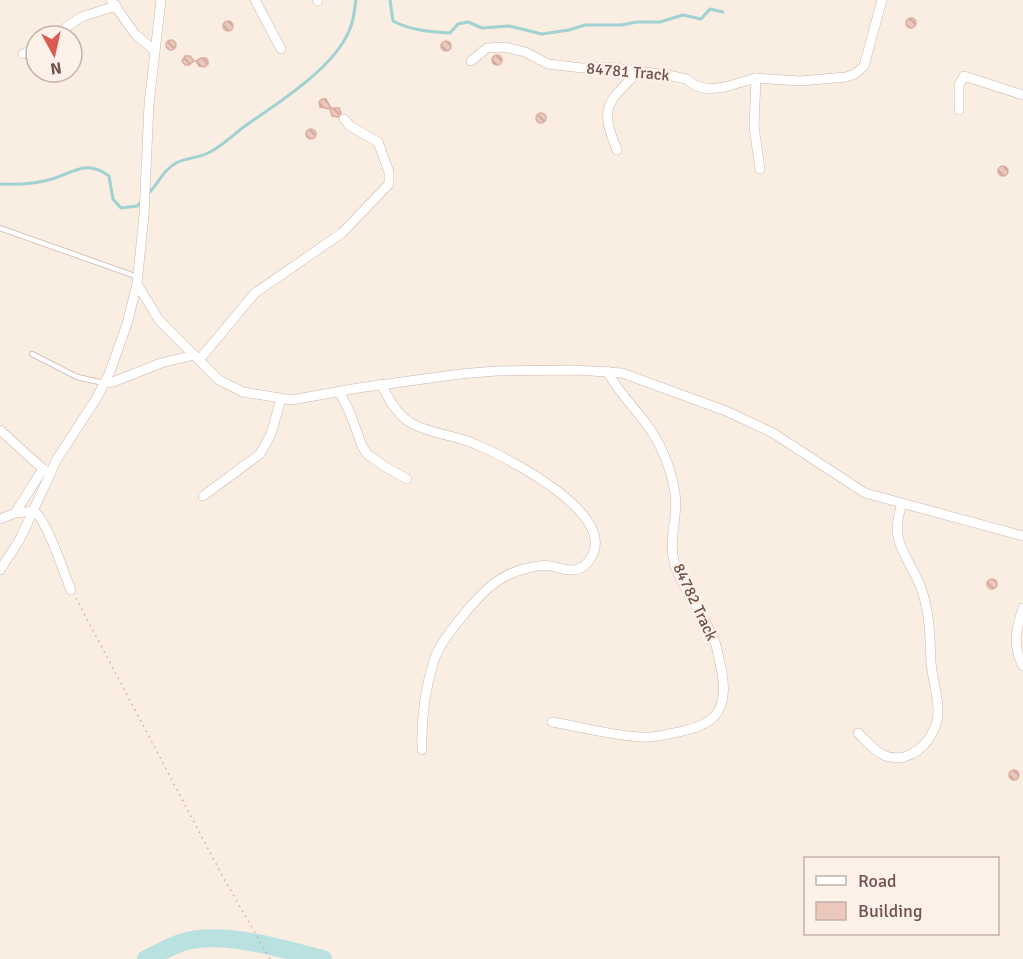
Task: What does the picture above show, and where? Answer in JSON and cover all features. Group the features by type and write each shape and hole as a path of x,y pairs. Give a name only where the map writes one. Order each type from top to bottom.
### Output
{"street":[{"path":"15,513 84,421 104,383 127,324 137,281 144,215 146,147 154,50 161,0"},
{"path":"255,0 281,49"},
{"name":"84781 Track","path":"471,61 487,48 505,47 525,52 548,64 582,68 607,67 680,77 696,86 709,89 756,78 800,81 835,78 855,74 864,66 882,0"},
{"path":"70,24 114,3 135,34 154,50"},
{"path":"617,150 607,125 607,112 613,97 639,71"},
{"path":"959,110 959,85 964,76 1023,95"},
{"path":"756,78 754,127 760,169"},
{"path":"104,383 161,363 197,358 255,293 342,233 388,184 390,177 378,142 350,126 344,119"},
{"path":"137,281 159,320 219,380 232,387 292,400 381,384 496,371 607,371 634,376 773,432 856,489 876,497 1023,536"},
{"name":"84782 Track","path":"552,722 635,736 656,736 703,725 720,710 725,694 715,644 703,618 682,583 675,565 672,542 676,502 668,466 653,434 607,371"},
{"path":"381,384 396,410 410,422 479,445 530,472 568,499 591,527 595,545 590,559 579,569 572,571 540,566 514,572 489,587 475,602 443,642 435,658 422,721 422,750"},
{"path":"339,391 367,454 407,479"},
{"path":"203,496 260,454 271,434 281,399"},
{"path":"0,430 46,471"},
{"path":"0,570 20,540 34,511 46,471"},
{"path":"858,733 879,754 900,758 909,755 926,743 936,719 938,706 932,676 928,613 918,581 902,550 897,529 902,504"},
{"path":"0,519 15,513 34,511"},
{"path":"34,511 46,526 71,590"},
{"path":"1023,608 1015,638 1017,653 1023,666"}],"lane":[{"path":"0,228 137,281"},
{"path":"32,354 77,377 104,383"}],"path":[{"path":"71,590 223,877 270,959"}],"building":[{"path":"911,18 916,23 911,28 906,23"},
{"path":"228,21 233,26 228,31 223,26"},
{"path":"171,40 175,41 175,49 171,50 167,49 166,45 167,41"},
{"path":"446,41 451,46 446,51 441,46"},
{"path":"497,55 502,60 497,65 492,60"},
{"path":"185,56 190,56 194,61 185,65 182,61"},
{"path":"206,58 208,61 204,67 199,66 196,61"},
{"path":"326,99 331,108 339,108 341,113 338,117 332,116 330,109 320,107 319,102"},
{"path":"541,113 546,118 541,123 536,118"},
{"path":"311,129 316,134 311,139 306,134"},
{"path":"1003,166 1007,167 1007,175 1003,176 999,175 998,171 999,167"},
{"path":"992,579 997,584 992,589 987,584"},
{"path":"1014,770 1019,775 1014,780 1009,775"}],"waterway":[{"path":"147,195 173,165 218,148 318,72 331,59 349,31 356,0"},
{"path":"390,0 393,21 420,30 450,33 458,24 468,22 482,28 509,26 542,34 585,25 660,22 683,15 701,19 710,9 723,12"},
{"path":"0,184 39,182 80,168 94,168 109,176 113,199 121,208 137,206 143,200"},
{"path":"146,959 180,943 214,938 252,942 323,959"}]}
